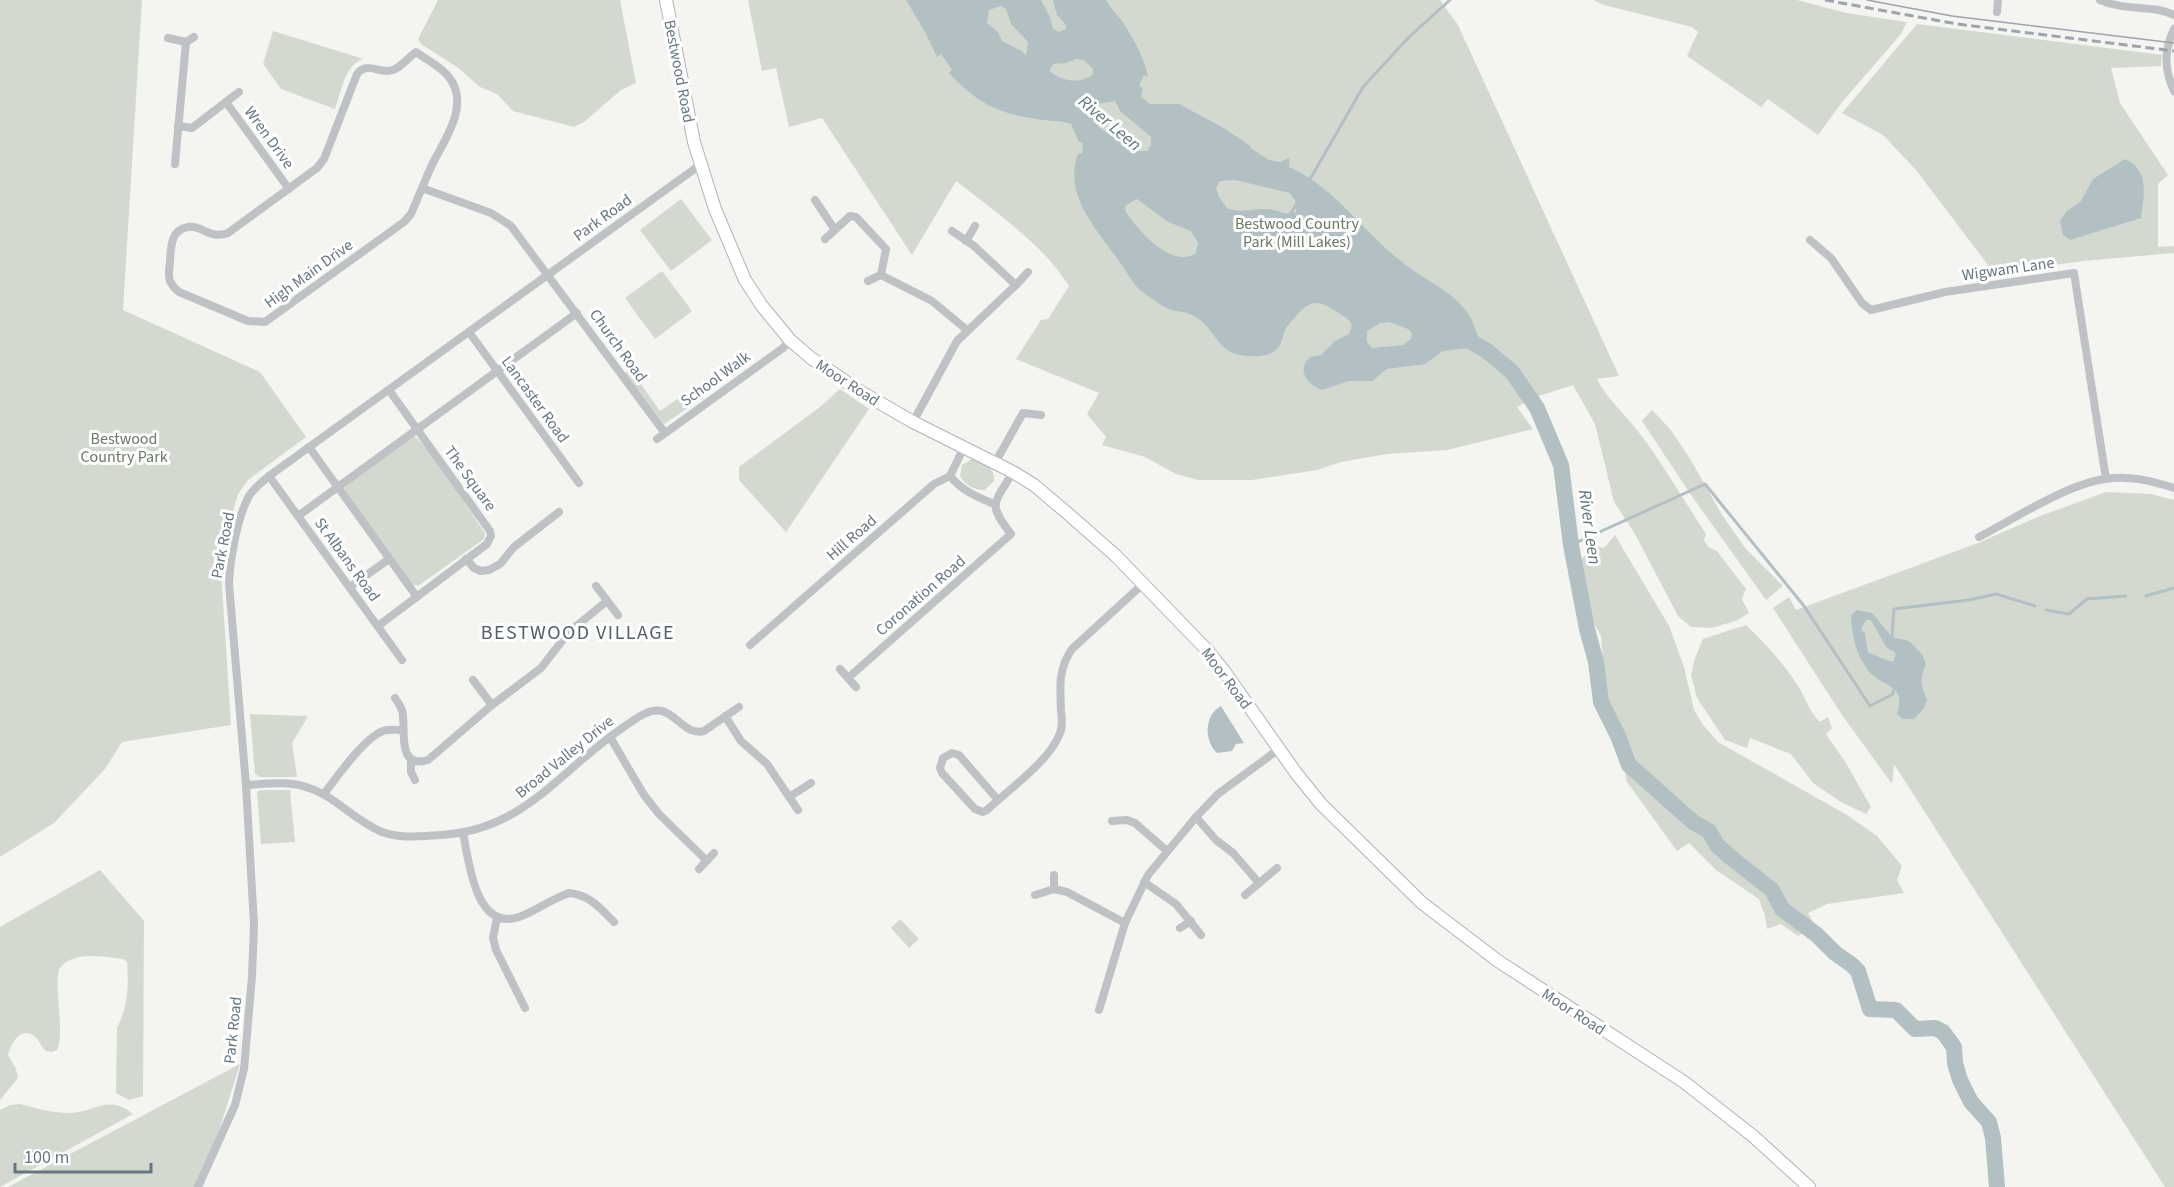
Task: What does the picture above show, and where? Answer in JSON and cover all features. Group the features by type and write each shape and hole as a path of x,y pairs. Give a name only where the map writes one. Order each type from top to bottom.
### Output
{"main road":[{"name":"Bestwood Road","path":"666,0 694,142"},
{"name":"Moor Road","path":"694,142 722,230 745,280 765,310 790,340 837,376 913,422 1013,472 1076,519 1144,583 1224,671 1321,804 1422,903 1498,962 1684,1082 1746,1130 1809,1187"}],"street":[{"path":"1997,12 1998,0"},
{"path":"2100,0 2113,6 2159,10 2174,15"},
{"path":"2174,29 2168,42 2166,57 2166,65 2174,91"},
{"path":"168,38 186,42 194,37"},
{"path":"175,164 186,42"},
{"name":"High Main Drive","path":"416,51 438,66 450,78 457,93 458,102 450,132 434,160 411,214 404,222 265,322 248,321 178,292 174,288 169,276 171,240 176,234 188,227 220,236 228,233 289,189 317,168 324,159 360,69 369,67 390,71 396,69 416,51"},
{"path":"178,126 192,128 239,92"},
{"name":"Wren Drive","path":"226,102 289,189"},
{"name":"Park Road","path":"198,1187 235,1106 244,1069 252,976 254,925 246,785 230,605 229,569 242,513 249,495 269,476 700,165"},
{"path":"422,189 492,213 506,221 548,274"},
{"path":"815,200 835,230"},
{"path":"825,239 850,216 856,216 886,249 881,275"},
{"path":"966,241 975,226"},
{"path":"952,231 1016,285"},
{"name":"Wigwam Lane","path":"1810,240 1839,267 1862,303 1871,310 1945,292 2074,273 2106,479"},
{"path":"913,422 957,341 1028,272"},
{"name":"Church Road","path":"548,274 665,433"},
{"path":"868,281 881,275"},
{"path":"881,275 932,301 967,330"},
{"path":"298,516 577,313"},
{"name":"Lancaster Road","path":"469,332 579,483"},
{"name":"School Walk","path":"657,439 783,348 790,340"},
{"name":"The Square","path":"378,626 487,544 491,536 490,531 389,390"},
{"path":"995,463 1023,413 1041,415"},
{"path":"309,447 417,597"},
{"path":"964,447 950,476 956,484 967,491 994,504 1013,472"},
{"name":"St Albans Road","path":"269,476 402,660"},
{"name":"Hill Road","path":"750,645 934,484 950,476"},
{"path":"1979,537 2069,490 2106,479 2149,480 2174,488"},
{"name":"Coronation Road","path":"848,678 1015,531 995,513 994,504"},
{"path":"466,560 474,568 482,571 489,570 500,564 514,547 559,512"},
{"path":"544,524 551,533"},
{"path":"350,587 389,559"},
{"path":"998,800 959,755 952,753 943,758 940,768 942,773 975,809 982,812 987,810 1047,756 1057,742 1062,723 1060,675 1066,657 1144,583"},
{"path":"596,586 618,615"},
{"path":"395,698 402,709 407,754 411,760 418,763 428,760 492,705 544,665 569,632 607,601"},
{"path":"840,669 856,687"},
{"path":"472,680 492,705"},
{"name":"Broad Valley Drive","path":"246,785 296,784 324,794 370,826 383,832 404,836 463,833 495,823 522,810 596,747 643,714 654,710 664,711 687,728 699,732 704,731 739,707"},
{"path":"725,716 741,741 767,764 798,810"},
{"path":"324,794 344,767 375,736 384,731 403,730"},
{"path":"610,737 644,795 659,814 707,861"},
{"path":"1099,1010 1125,923 1144,882 1167,851 1218,794 1279,749"},
{"path":"335,760 344,767"},
{"path":"411,760 411,772 415,780"},
{"path":"789,797 811,783"},
{"path":"1130,821 1133,810"},
{"path":"1196,817 1216,840 1233,853 1259,883"},
{"path":"1112,821 1130,821 1167,851"},
{"path":"463,833 482,904 489,913 497,918 516,918 569,893 586,897 614,922"},
{"path":"699,869 714,853"},
{"path":"1245,895 1276,868"},
{"path":"1054,875 1054,889"},
{"path":"1144,882 1167,896 1201,934"},
{"path":"1035,895 1054,889 1088,902 1125,923"},
{"path":"606,914 614,906"},
{"path":"497,918 493,938 496,950 525,1008"},
{"path":"1180,928 1191,921"}],"green space":[{"name":"Bestwood Country Park","path":"0,0 142,0 123,310 260,372 306,437 248,480 238,494 230,522 221,571 231,725 122,742 105,769 54,823 0,857"},
{"path":"438,0 620,0 636,83 621,90 584,122 574,127 513,111 497,94 480,87 457,67 421,44 418,39"},
{"name":"Bestwood Country Park (Mill Lakes)","path":"748,0 1440,0 1458,25 1619,376 1597,379 1664,468 1706,534 1704,540 1708,547 1717,551 1746,589 1742,599 1749,613 1736,621 1711,628 1691,627 1678,616 1635,534 1614,502 1595,424 1573,385 1533,398 1517,407 1533,429 1447,450 1387,454 1341,462 1317,470 1252,480 1198,480 1176,474 1145,457 1102,445 1106,437 1087,414 1099,393 1016,359 1041,320 1048,319 1069,286 1058,270 1017,229 956,181 912,255 822,118 789,127 776,68 762,71"},
{"path":"1593,0 1797,0 1846,13 1907,22 1901,34 1843,101 1818,135 1768,99 1761,107 1687,56 1698,32 1692,27 1604,5"},
{"path":"1917,24 2162,55 2161,66 2111,68 2120,103 2168,175 2158,184 2158,247 2174,246 2174,253 2083,261 1994,273 1916,170 1883,135 1842,113"},
{"path":"273,31 364,59 352,66 348,72 335,109 281,89 263,64"},
{"path":"681,199 712,240 671,271 640,230"},
{"path":"662,271 692,311 655,339 625,298"},
{"path":"630,369 660,411 683,395 691,406 664,424 625,373"},
{"path":"840,389 869,409 786,532 739,480 739,467 820,407"},
{"path":"1652,410 1670,429 1689,457 1722,515 1746,549 1783,586 1766,600 1691,495 1642,421"},
{"path":"414,436 439,465 485,533 484,539 418,586 412,584 344,491 345,486"},
{"path":"972,459 984,464 993,472 994,481 985,490 971,487 960,476 962,465"},
{"path":"2106,492 2151,494 2174,500 2174,1187 2165,1187 1894,764 1892,784 1842,715 1773,608 1789,597 1796,610 1978,543 2040,516"},
{"path":"1615,535 1669,626 1684,667 1694,710 1704,726 1718,742 1847,815 1877,836 1902,866 1897,880 1904,893 1827,904 1808,913 1815,925 1798,936 1781,924 1767,929 1759,899 1716,870 1689,843 1677,851 1627,782 1605,687 1601,636 1568,576 1582,579 1581,560 1593,546 1604,548"},
{"path":"1746,625 1787,670 1816,718 1820,722 1828,717 1832,728 1826,734 1846,763 1871,807 1866,814 1841,802 1813,783 1791,754 1750,738 1747,748 1725,740 1697,698 1691,675 1703,639"},
{"path":"250,714 308,716 292,743 297,777 260,777 255,774"},
{"path":"290,790 295,842 261,844 257,792"},
{"path":"100,870 144,921 143,1096 129,1100 116,1093 117,1028 127,996 127,962 123,959 89,956 72,959 59,969 60,1034 57,1050 46,1051 36,1037 29,1033 20,1035 11,1046 8,1055 18,1078 0,1100 0,927"},
{"path":"900,919 919,939 909,948 891,928"},
{"path":"240,1064 218,1134 195,1187 8,1187"},
{"path":"20,1104 71,1113 116,1105 133,1114 0,1187 0,1110 10,1105"}],"shaded area":[{"path":"906,0 1041,0 1050,17 1053,29 1059,32 1066,29 1066,25 1057,15 1053,0 1106,0 1122,21 1144,63 1148,77 1144,75 1139,86 1143,88 1141,97 1150,104 1179,104 1222,127 1269,160 1280,162 1289,158 1289,167 1321,186 1409,268 1455,299 1469,315 1481,342 1475,349 1443,351 1425,364 1387,369 1372,381 1349,381 1322,390 1305,376 1306,362 1310,357 1321,355 1335,341 1349,334 1351,323 1330,308 1314,303 1302,309 1289,324 1275,351 1256,356 1232,353 1197,318 1188,313 1171,310 1140,290 1094,227 1079,199 1075,185 1074,170 1078,154 1082,153 1083,143 1079,142 1071,124 1015,115 1001,111 975,97 949,73 952,70 941,54 937,57","holes":["1001,6 1006,9 1011,24 1028,42 1026,56 1022,51 1002,41 998,32 987,23 989,10","1076,59 1084,60 1093,69 1093,74 1077,81 1065,79 1049,71 1053,64 1067,63","1115,101 1120,111 1151,137 1151,145 1147,151 1137,151 1102,130 1093,117 1091,108 1097,104","1235,180 1290,193 1296,202 1296,212 1288,213 1271,209 1237,211 1227,208 1216,188 1220,181","1137,199 1168,222 1191,231 1198,243 1196,253 1186,257 1166,252 1155,245 1137,227 1125,210 1126,205","1389,322 1408,329 1412,333 1411,339 1403,345 1372,348 1367,342 1367,331 1380,323"]},
{"path":"2125,159 2138,170 2144,184 2141,218 2070,240 2063,235 2060,221 2066,212 2081,201 2093,179"},
{"path":"1857,610 1872,613 1892,637 1909,641 1922,654 1926,664 1922,685 1927,699 1924,708 1914,719 1902,719 1897,714 1899,696 1896,691 1873,675 1863,663 1855,643 1851,615","holes":["1866,620 1871,620 1886,647 1896,653 1893,662 1868,653 1865,633 1861,630"]},
{"path":"1221,706 1244,743 1236,744 1232,751 1217,753 1210,742 1208,728 1211,715"}],"waterway":[{"path":"1309,181 1363,87 1409,37 1450,0"},
{"path":"1290,215 1297,203"},
{"name":"River Leen","path":"1460,335 1487,351 1512,372 1537,408 1561,465 1571,545 1587,629 1596,662 1601,702 1629,765 1693,822 1709,831 1717,845 1772,890 1782,909 1817,935 1858,971 1870,1009 1896,1010 1915,1029 1935,1028 1943,1032 1954,1047 1955,1063 1960,1080 1971,1102 1989,1122 1993,1138 1997,1187"},
{"path":"1571,545 1705,484 1804,606 1870,706 1893,694 1895,683"},
{"path":"2146,596 2174,588"},
{"path":"1893,640 1894,609 1969,600 1996,594 2035,606"},
{"path":"2046,610 2069,614 2087,599 2126,596"}],"tram line":[{"path":"1867,0 1952,16 2174,43"}],"railway":[{"path":"1825,0 1957,24 2174,51"}],"district":[{"name":"BESTWOOD VILLAGE","path":"578,632"}]}
